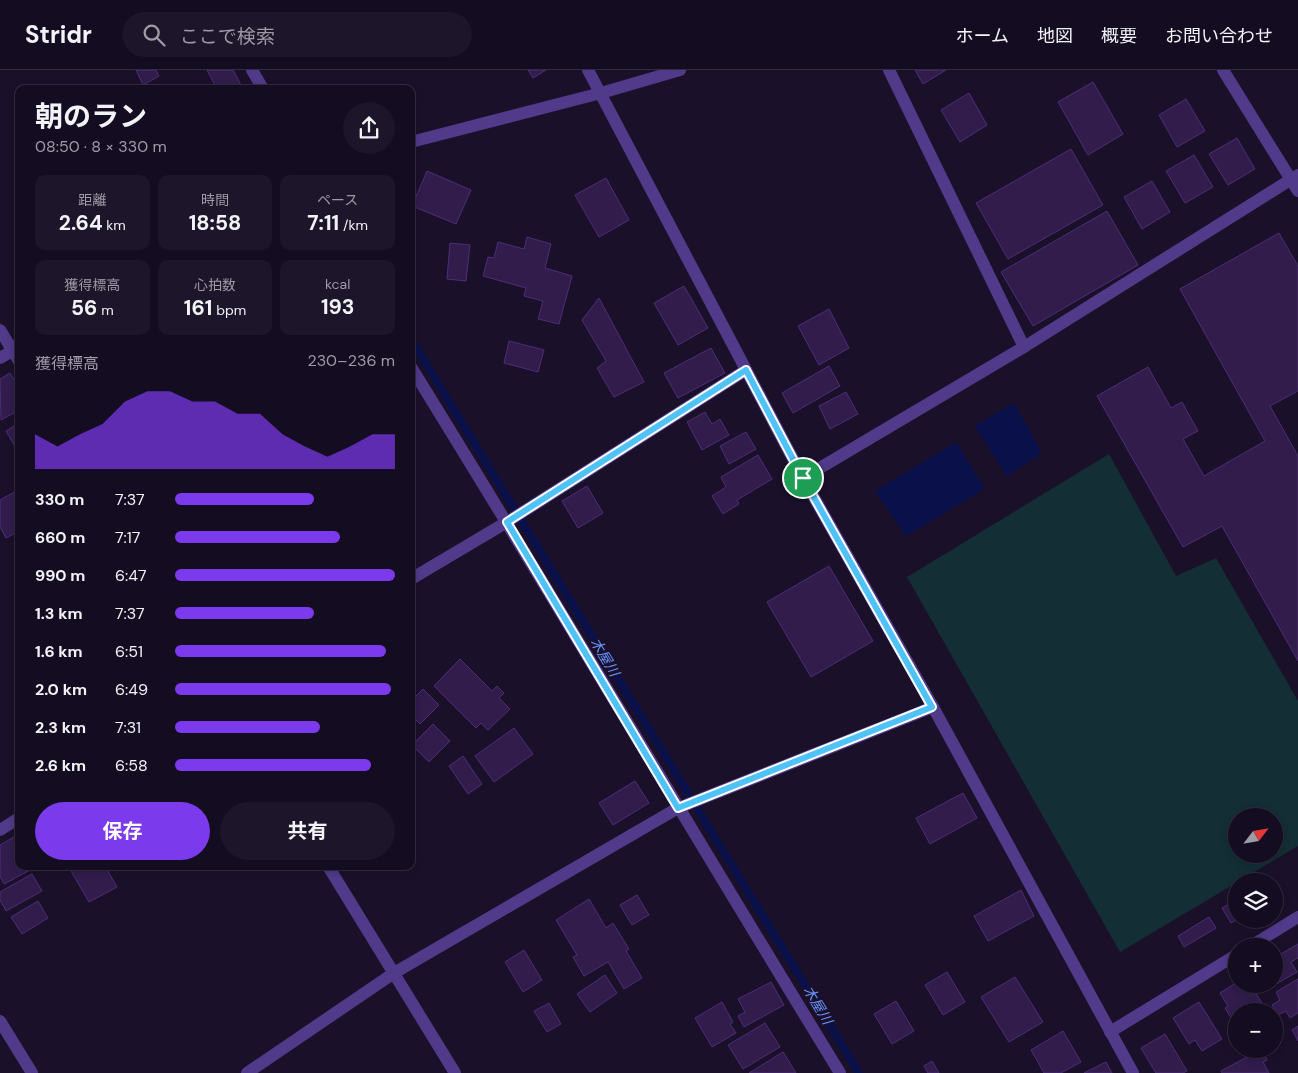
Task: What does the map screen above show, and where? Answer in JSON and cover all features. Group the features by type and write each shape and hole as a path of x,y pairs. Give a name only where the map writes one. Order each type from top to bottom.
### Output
{"street":[{"path":"252,70 261,85"},
{"path":"588,70 803,478 932,707 1133,1073"},
{"path":"415,141 601,93 680,70"},
{"path":"889,70 1024,347"},
{"path":"1223,70 1294,177 1298,191"},
{"path":"803,478 1024,347 1294,177"},
{"path":"0,330 15,350"},
{"path":"0,358 15,354"},
{"path":"415,577 507,522 746,370"},
{"path":"415,373 840,1073"},
{"path":"247,1073 394,973 678,808 932,707"},
{"path":"0,830 15,821"},
{"path":"330,870 455,1073"},
{"path":"1263,938 1298,917"},
{"path":"1110,1032 1228,960"},
{"path":"0,1021 32,1073"}],"green space":[{"path":"1109,454 1176,576 1216,558 1298,701 1298,846 1283,855 1283,808 1228,808 1228,863 1269,863 1252,873 1228,873 1228,888 1120,952 907,577"}],"shaded area":[{"path":"1014,403 1042,453 1007,476 974,426"},
{"path":"956,442 985,489 906,536 875,491"}],"building":[{"path":"136,70 156,70 159,76 143,85"},
{"path":"207,70 233,70 241,85 215,85"},
{"path":"528,70 546,70 533,78"},
{"path":"915,70 946,70 923,84"},
{"path":"1093,82 1123,134 1088,155 1058,102"},
{"path":"969,93 987,125 960,142 941,110"},
{"path":"1186,99 1205,131 1177,147 1159,115"},
{"path":"1237,138 1255,169 1228,185 1209,154"},
{"path":"1071,149 1103,205 1008,259 976,203"},
{"path":"1194,155 1213,187 1185,203 1166,171"},
{"path":"427,171 471,190 456,224 415,207 415,199"},
{"path":"606,178 629,220 599,237 575,195"},
{"path":"1152,181 1170,212 1142,229 1124,197"},
{"path":"1107,211 1138,265 1033,326 1001,272"},
{"path":"1279,233 1298,266 1298,391 1270,406 1298,456 1298,661 1222,526 1183,547 1097,396 1148,367 1171,408 1182,402 1198,431 1183,439 1204,476 1265,441 1180,289"},
{"path":"527,237 551,244 545,268 572,276 559,324 538,319 543,301 524,296 526,288 483,276 488,257 494,258 498,242 524,249"},
{"path":"450,243 470,245 466,281 447,279"},
{"path":"684,286 708,328 678,345 654,303"},
{"path":"599,298 644,382 614,397 597,368 606,361 582,320"},
{"path":"829,309 849,348 819,365 798,326"},
{"path":"509,341 544,350 538,372 504,363"},
{"path":"711,348 725,373 678,398 664,373"},
{"path":"829,366 840,386 793,413 782,393"},
{"path":"10,373 15,381 15,412 1,420 0,379"},
{"path":"846,392 858,414 830,429 819,406"},
{"path":"705,412 712,424 720,419 729,435 702,450 687,422"},
{"path":"15,425 15,446 6,431"},
{"path":"746,432 756,449 729,464 720,446"},
{"path":"758,455 772,479 737,500 739,504 723,514 712,496 726,487 721,477"},
{"path":"587,486 603,513 578,528 562,501"},
{"path":"15,492 15,533 6,538 0,527 0,500"},
{"path":"829,566 873,641 811,677 767,602"},
{"path":"460,659 492,691 497,686 504,693 499,698 510,709 488,730 481,723 476,728 434,686"},
{"path":"423,689 439,705 420,724 415,719 415,697"},
{"path":"433,724 450,741 429,762 415,748 415,742"},
{"path":"514,728 533,754 494,782 475,756"},
{"path":"463,756 482,784 468,794 449,766"},
{"path":"635,781 649,803 613,825 599,803"},
{"path":"963,793 977,818 930,844 916,818"},
{"path":"14,837 15,870 30,870 4,884 0,876 0,845"},
{"path":"107,870 117,887 89,902 71,871"},
{"path":"32,874 42,891 6,911 0,900 0,892"},
{"path":"1021,890 1034,916 988,941 974,916"},
{"path":"637,895 649,915 632,925 620,905"},
{"path":"589,899 606,928 613,923 629,949 626,951 642,978 624,989 608,962 584,976 573,957 577,955 556,920"},
{"path":"38,901 48,918 22,934 11,917"},
{"path":"1228,905 1228,918 1222,908"},
{"path":"1209,917 1216,928 1184,947 1178,936"},
{"path":"1298,944 1298,958 1291,962 1297,972 1283,980 1283,953"},
{"path":"524,950 542,980 523,992 505,962"},
{"path":"947,972 965,1002 943,1015 925,985"},
{"path":"605,975 617,993 590,1012 577,994"},
{"path":"1015,977 1043,1022 1009,1042 981,997"},
{"path":"1298,979 1298,1013 1290,1018 1286,1011 1283,1012 1283,1003 1275,1003 1280,1000 1276,993 1283,993 1283,988"},
{"path":"771,982 784,1005 744,1027 738,1016 745,1012 738,999"},
{"path":"1228,988 1228,993 1256,993 1262,1003 1228,1003 1228,1006 1220,993"},
{"path":"896,1001 914,1031 892,1044 874,1014"},
{"path":"722,1002 733,1022 730,1024 736,1033 712,1047 695,1018"},
{"path":"1199,1002 1222,1039 1202,1051 1195,1040 1189,1044 1173,1018"},
{"path":"549,1003 561,1024 547,1032 534,1011"},
{"path":"765,1023 780,1047 743,1069 728,1045"},
{"path":"1298,1026 1298,1041 1292,1030"},
{"path":"1063,1031 1081,1062 1061,1073 1044,1073 1031,1050"},
{"path":"1165,1034 1187,1071 1183,1073 1156,1073 1141,1048"},
{"path":"783,1052 796,1073 749,1073"},
{"path":"1245,1058 1266,1058 1267,1060 1263,1062 1269,1073 1222,1073 1221,1071"},
{"path":"932,1061 939,1073 928,1073 924,1066"},
{"path":"1106,1062 1112,1073 1084,1073"}],"waterway":[{"name":"木屋川","path":"415,346 513,507"},
{"name":"木屋川","path":"521,520 688,793"},
{"name":"木屋川","path":"698,810 859,1073"}],"route":[{"path":"746,370 803,478 932,707 678,808 507,522 746,370"}]}
